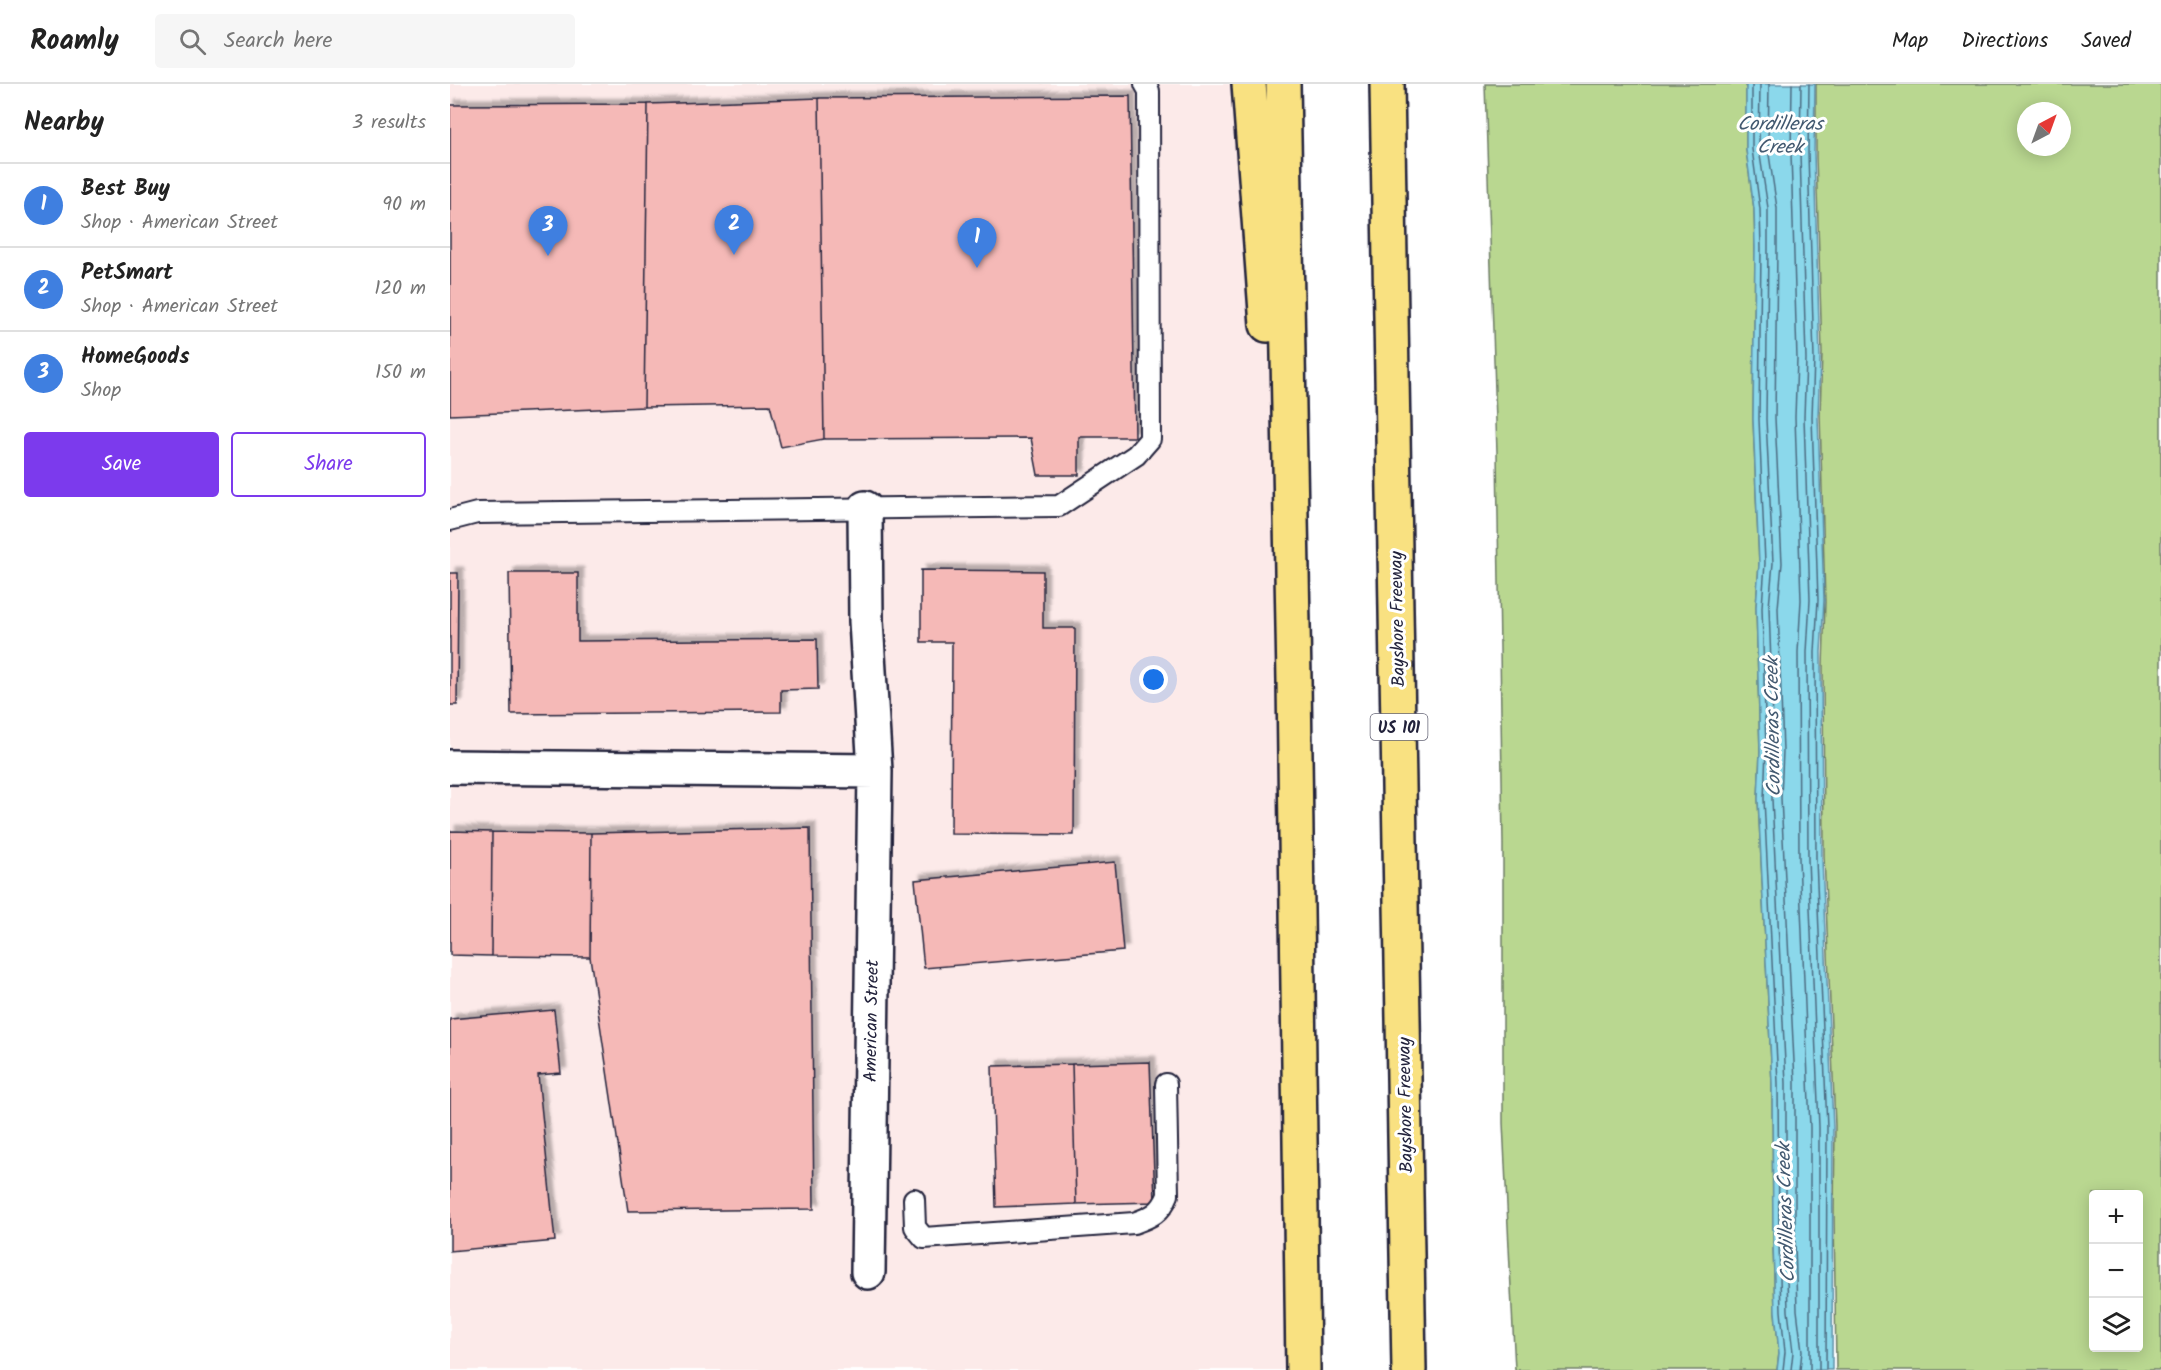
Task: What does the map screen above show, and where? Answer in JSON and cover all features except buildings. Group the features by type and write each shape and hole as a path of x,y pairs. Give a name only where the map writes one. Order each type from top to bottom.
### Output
{"highway":[{"path":"1248,84 1294,680"},
{"path":"1283,84 1303,1370"},
{"name":"Bayshore Freeway","path":"1387,84 1409,1370"}],"street":[{"name":"American Street","path":"865,508 866,621 875,771 868,1272"},
{"path":"450,767 875,771"}],"lane":[{"path":"450,520 477,513 1059,506 1136,455 1150,439 1149,91 1145,84"},
{"path":"914,1199 915,1227 924,1238 1134,1223 1152,1217 1163,1208 1168,1195 1166,1084"}],"shaded area":[{"path":"450,84 1249,84 1294,680 1303,1370 450,1370"}],"green space":[{"path":"1485,84 1746,84 1746,150 1754,209 1755,248 1753,419 1759,564 1756,607 1760,752 1758,799 1772,1083 1773,1243 1779,1353 1777,1370 1515,1370 1503,1123 1503,844 1497,452"},
{"path":"1816,84 2161,84 2161,1370 1836,1370 1835,1126 1824,855 1825,602 1820,414 1822,353"}],"water":[{"name":"Cordilleras Creek","path":"1746,84 1815,84 1814,153 1820,359 1818,417 1824,600 1821,652 1822,859 1833,1127 1832,1370 1777,1370 1779,1353 1773,1243 1772,1083 1758,799 1760,752 1756,607 1759,564 1753,419 1755,248 1754,209 1746,150"}],"place":[{"name":"PetSmart","path":"734,255"},
{"name":"HomeGoods","path":"548,256"},
{"name":"Best Buy","path":"977,268"}]}
